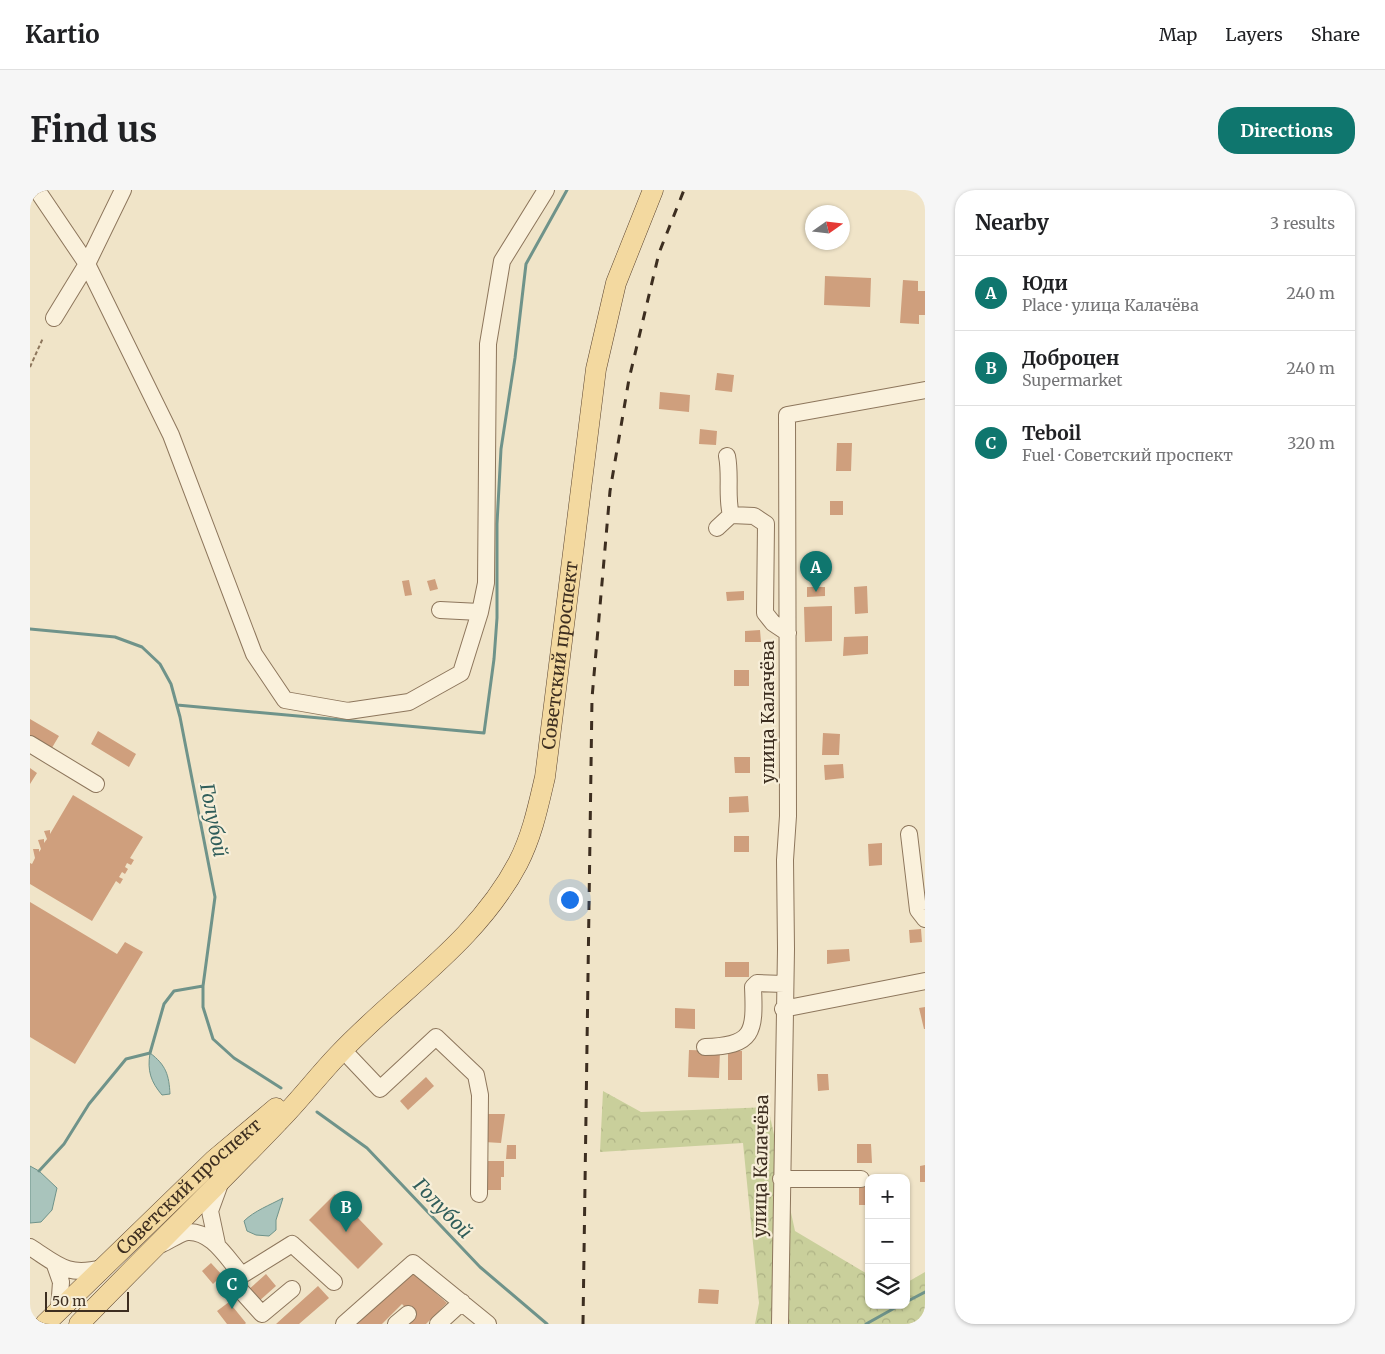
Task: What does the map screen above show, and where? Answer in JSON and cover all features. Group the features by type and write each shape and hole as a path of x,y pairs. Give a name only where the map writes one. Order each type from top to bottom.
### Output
{"main road":[{"name":"Советский проспект","path":"79,1324 279,1121 340,1052 376,1016 458,944 499,893 518,864 533,828 545,777 596,369 616,283 653,190"},
{"name":"Советский проспект","path":"52,1317 214,1160 340,1052"}],"street":[{"path":"37,190 86,264 171,434 254,654 285,700 348,710 409,702 461,673 480,612 486,583 488,344 502,260 546,190"},
{"path":"54,318 86,264 123,190"},
{"name":"улица Калачёва","path":"780,1324 788,632 787,415 925,390"},
{"path":"727,456 730,474 728,504 731,515"},
{"path":"717,528 731,515 754,516 766,524 765,613 773,623 788,632"},
{"path":"440,610 480,612"},
{"path":"30,744 96,784"},
{"path":"909,834 918,910 925,919"},
{"path":"783,1009 925,981"},
{"path":"705,1047 727,1046 737,1043 747,1036 752,1026 753,987 757,983 784,984"},
{"path":"340,1052 380,1089 386,1086 436,1036 476,1075 480,1095 479,1194"},
{"path":"781,1179 861,1179"},
{"path":"216,1244 210,1211 221,1180"},
{"path":"154,1249 187,1232 203,1236 216,1244 242,1275"},
{"path":"292,1289 262,1314 234,1283 242,1275 292,1244 334,1282"},
{"path":"30,1247 55,1265 72,1272 102,1268"},
{"path":"344,1324 413,1263 488,1324"},
{"path":"52,1317 61,1282 55,1265"},
{"path":"438,1324 462,1302"}],"path":[{"path":"30,367 43,338"}],"green space":[{"path":"603,1091 641,1112 768,1107 795,1231 865,1273 865,1309 910,1309 910,1281 925,1272 925,1324 755,1324 759,1303 743,1143 600,1152"}],"water":[{"path":"150,1053 166,1071 170,1094 162,1095 153,1081 149,1065"},
{"path":"30,1166 39,1171 57,1188 52,1210 41,1222 30,1223"},
{"path":"283,1198 276,1220 276,1230 269,1236 256,1235 247,1231 244,1221 248,1217"}],"building":[{"path":"825,276 871,278 870,307 824,305"},
{"path":"903,280 918,281 918,291 925,291 925,315 919,315 919,324 900,323"},
{"path":"717,373 734,375 732,392 715,390"},
{"path":"660,392 690,395 689,412 659,409"},
{"path":"700,429 717,431 716,445 699,444"},
{"path":"837,443 852,443 851,471 836,471"},
{"path":"830,501 843,501 843,515 830,515"},
{"path":"435,579 438,589 430,591 427,581"},
{"path":"409,580 412,595 405,596 402,581"},
{"path":"867,586 868,613 855,614 854,587"},
{"path":"807,587 825,587 825,596 807,597"},
{"path":"744,591 744,600 727,601 726,592"},
{"path":"832,606 832,641 805,642 804,607"},
{"path":"760,630 761,642 745,642 745,631"},
{"path":"868,636 868,654 843,656 844,637"},
{"path":"734,670 749,670 749,686 734,686"},
{"path":"30,719 59,736 50,751 30,738"},
{"path":"98,731 136,754 129,767 91,744"},
{"path":"823,733 840,734 839,755 822,755"},
{"path":"734,757 750,757 750,773 735,773"},
{"path":"843,764 844,778 825,780 824,765"},
{"path":"30,768 37,773 30,784"},
{"path":"73,795 143,837 130,858 134,860 131,865 127,863 125,867 128,869 125,874 122,872 119,877 123,879 120,884 116,881 92,921 30,884 30,863 32,864 35,858 33,849 39,849 39,852 41,849 38,840 44,839 44,843 47,839 44,831 50,830 50,834"},
{"path":"748,796 749,812 729,813 729,797"},
{"path":"734,836 749,836 749,852 734,852"},
{"path":"882,843 882,865 869,866 868,844"},
{"path":"30,902 117,954 125,942 143,952 75,1064 30,1037"},
{"path":"921,929 922,942 910,943 909,930"},
{"path":"849,949 850,961 827,964 827,950"},
{"path":"725,962 749,962 749,977 725,977"},
{"path":"925,1007 925,1029 924,1029 919,1008"},
{"path":"675,1008 695,1009 695,1029 675,1028"},
{"path":"689,1050 720,1051 719,1078 688,1077"},
{"path":"728,1051 742,1051 742,1080 728,1080"},
{"path":"817,1074 828,1074 829,1090 818,1091"},
{"path":"426,1077 434,1086 408,1110 400,1101"},
{"path":"484,1114 505,1114 501,1143 484,1142"},
{"path":"857,1144 871,1144 872,1163 857,1163"},
{"path":"507,1145 516,1145 516,1159 506,1159"},
{"path":"484,1161 504,1161 504,1177 501,1177 501,1190 484,1190"},
{"path":"925,1165 925,1182 920,1182 920,1166"},
{"path":"859,1187 865,1187 865,1205 859,1205"},
{"path":"335,1194 383,1244 358,1269 309,1220"},
{"path":"211,1263 222,1275 213,1284 202,1271"},
{"path":"412,1272 447,1303 426,1324 402,1324 412,1315 402,1304 382,1324 356,1324"},
{"path":"266,1274 276,1286 258,1302 247,1291"},
{"path":"318,1286 329,1298 299,1324 276,1324"},
{"path":"699,1289 719,1290 718,1304 698,1303"},
{"path":"229,1302 245,1324 227,1324 217,1311"}],"waterway":[{"path":"177,705 484,733 494,659 497,618 497,524 501,449 515,358 526,264 567,190"},
{"name":"Голубой","path":"30,629 115,637 142,647 160,664 171,684 180,717 215,897 203,986 203,1007 213,1039 234,1058 281,1088"},
{"path":"39,1171 64,1144 89,1104 126,1059 150,1053 164,1004 174,991 203,986"},
{"name":"Голубой","path":"317,1112 367,1148 480,1267 547,1324"},
{"name":"Голубой","path":"910,1300 925,1292"},
{"name":"Голубой","path":"866,1324 893,1309"}],"railway":[{"path":"583,1324 592,698 610,491 629,379 659,253 684,190"}],"place":[{"name":"Юди","path":"816,592"},
{"name":"Доброцен","path":"346,1232"},
{"name":"Teboil","path":"232,1309"}]}
